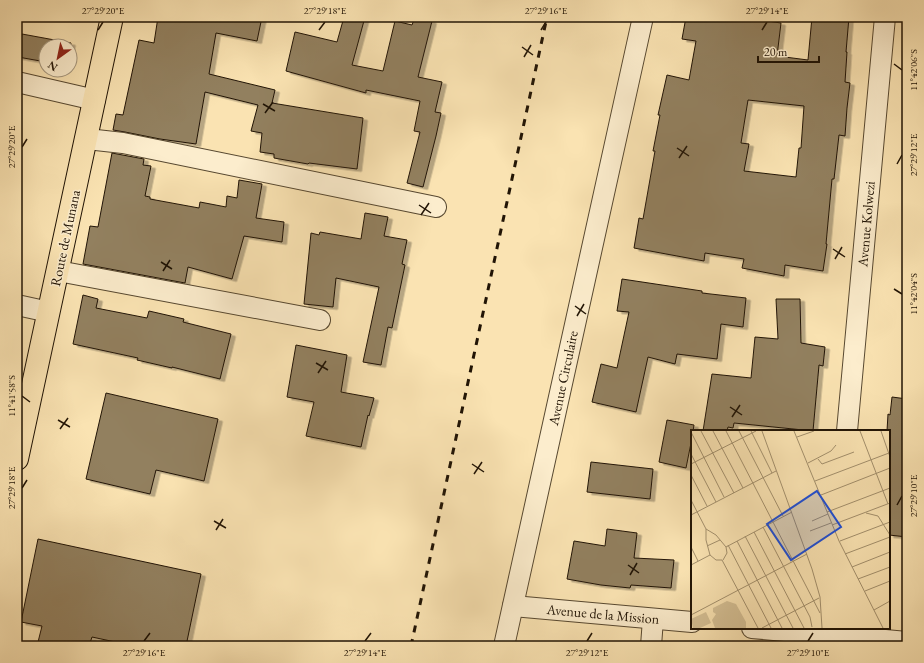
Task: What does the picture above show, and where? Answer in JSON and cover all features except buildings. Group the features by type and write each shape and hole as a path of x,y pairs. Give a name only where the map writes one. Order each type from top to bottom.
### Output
{"main road":[{"name":"Route de Munana","path":"17,459 112,17"}],"street":[{"name":"Avenue Circulaire","path":"504,646 643,17"},
{"name":"Avenue Kolwezi","path":"847,430 885,17"},
{"path":"17,82 95,100"},
{"path":"86,139 123,143 436,206"},
{"path":"58,271 320,320"},
{"path":"17,305 49,312"},
{"name":"Avenue de la Mission","path":"513,606 691,622"},
{"path":"651,646 654,619"},
{"path":"762,629 907,642"}],"railway":[{"path":"411,646 547,17"}]}
